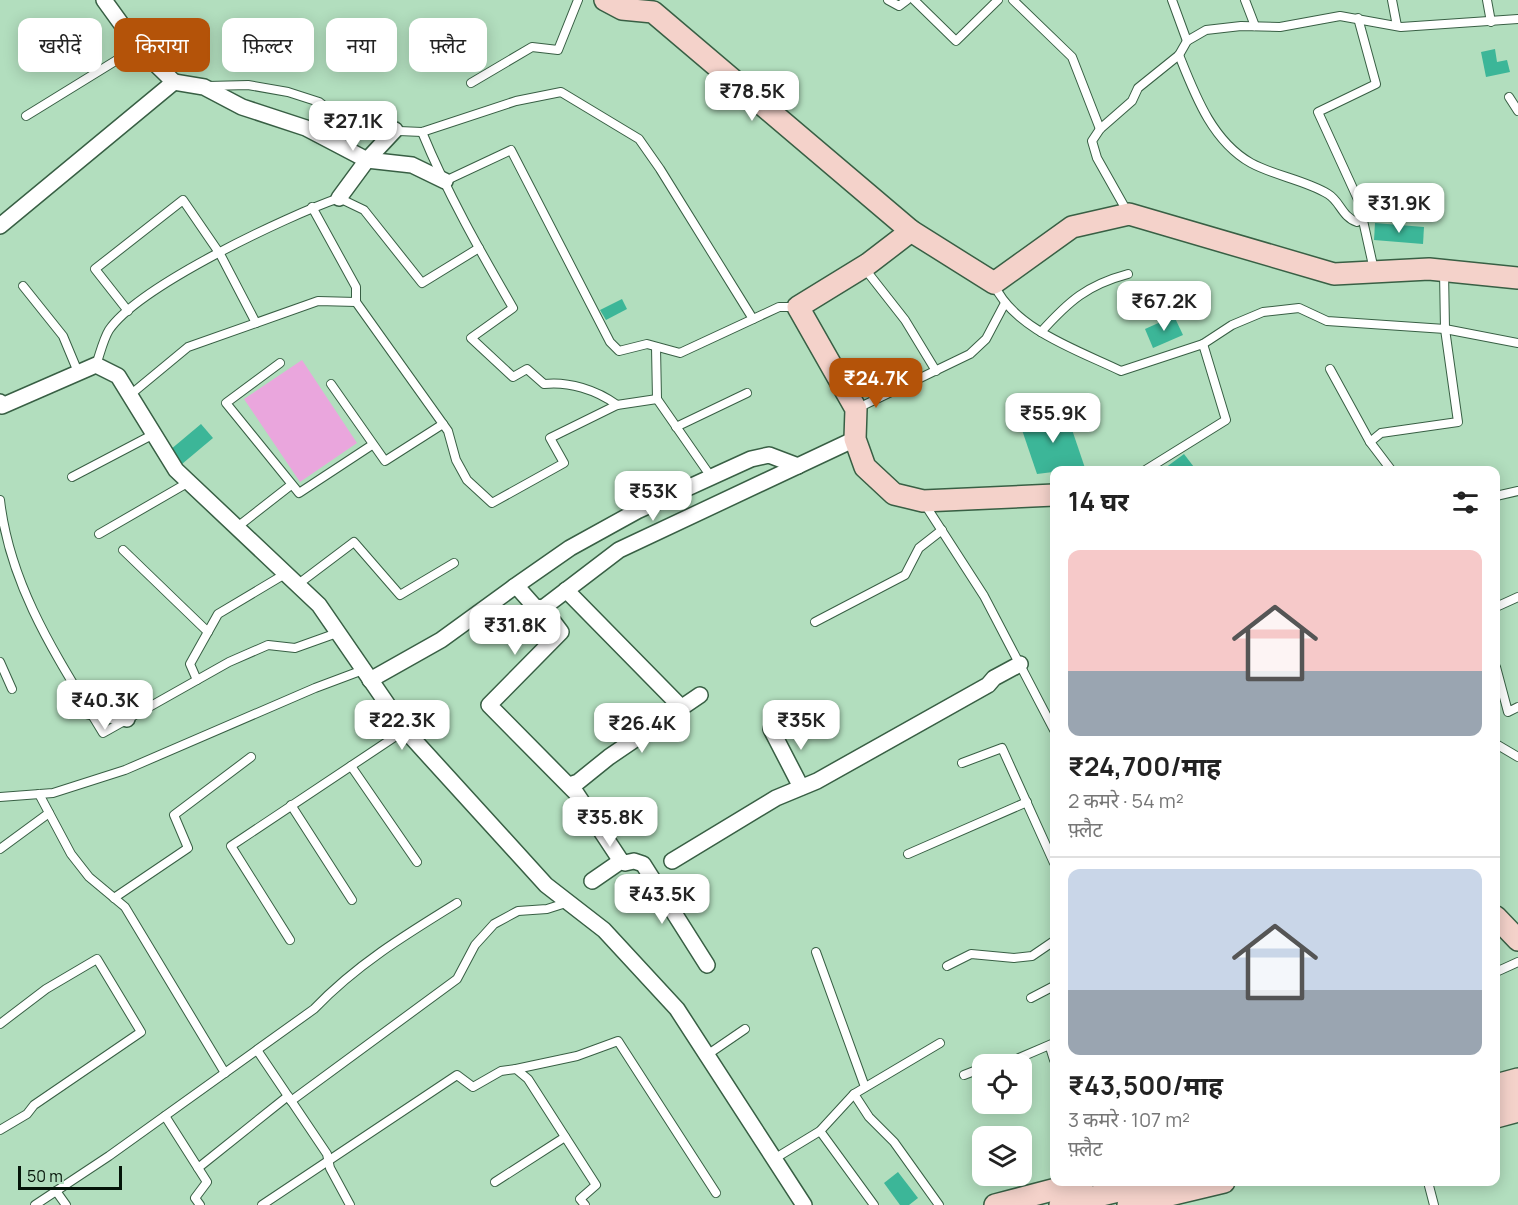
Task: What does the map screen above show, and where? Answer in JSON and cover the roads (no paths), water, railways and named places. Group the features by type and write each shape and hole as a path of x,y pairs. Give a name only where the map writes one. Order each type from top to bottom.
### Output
{"street":[{"path":"104,0 115,18"},
{"path":"605,0 653,12 911,231 994,283 1072,227 1129,214 1334,274 1444,271 1518,278"},
{"path":"164,72 174,82 204,87 242,106 306,128 367,160 412,165 445,181"},
{"path":"3,219 174,82"},
{"path":"339,198 367,160 395,130"},
{"path":"911,231 864,267 798,307 856,409 855,439 865,467 894,494 923,501 1050,495"},
{"path":"1,406 96,365 118,376 176,470 319,605 405,730 546,885 604,930 677,1009 804,1205"},
{"path":"514,587 519,589 535,607 543,608 619,550 855,439"},
{"path":"367,675 441,639 570,548 704,477 751,459 769,455 798,466"},
{"path":"704,477 712,506"},
{"path":"566,590 682,708"},
{"path":"543,608 561,632 489,705 569,785 621,861 625,864 634,861 643,864 707,964"},
{"path":"672,861 776,798 801,787 978,691 1020,664"},
{"path":"569,785 578,782 609,757 700,695"},
{"path":"90,711 127,719"},
{"path":"771,729 801,787"},
{"path":"592,881 621,861"},
{"path":"1500,920 1518,940"},
{"path":"1500,1084 1518,1079"},
{"path":"1500,1099 1518,1095"},
{"path":"1500,1116 1518,1111"},
{"path":"995,1205 1068,1186"},
{"path":"1060,1205 1139,1186"},
{"path":"1128,1205 1207,1186"}],"lane":[{"path":"471,83 532,47 558,50 578,0"},
{"path":"888,0 899,6 907,0"},
{"path":"914,0 957,41 998,0"},
{"path":"1012,0 1072,57 1100,129"},
{"path":"1172,0 1186,41"},
{"path":"1245,0 1255,26"},
{"path":"1392,0 1397,26"},
{"path":"1487,0 1491,22"},
{"path":"1129,214 1097,158 1092,141 1100,129 1132,101 1138,88 1179,55 1186,41 1206,30 1255,26 1280,27 1340,16 1397,26 1518,19"},
{"path":"1358,18 1376,84 1318,112 1346,169 1362,216 1374,272"},
{"path":"1179,55 1196,99 1226,145 1251,163 1330,195 1350,220 1357,222 1362,216"},
{"path":"26,116 114,62"},
{"path":"204,87 248,85 288,92 319,102 343,120 376,129 422,132 516,101 561,92 582,102 639,139 753,319"},
{"path":"1509,97 1518,111"},
{"path":"422,132 479,248 513,308 471,338 513,377 527,369 544,384 563,382 609,398 617,405"},
{"path":"445,181 511,150 610,342 619,351 647,344 680,353 779,307 798,307"},
{"path":"96,365 109,331 128,311 183,274 220,254 312,207 339,198 364,210 422,283 479,248"},
{"path":"128,311 95,269 183,200 220,254 256,323"},
{"path":"312,207 356,287 356,302 443,424 456,460 467,480 492,503 564,463 550,438 617,405 657,399"},
{"path":"864,267 905,320 936,371"},
{"path":"1370,442 1381,433 1458,422 1445,329 1444,271"},
{"path":"1041,332 1070,300 1101,281 1128,274"},
{"path":"994,283 1005,303 1054,342 1121,371 1203,344 1232,325 1263,312 1299,308 1327,321 1445,329 1518,343"},
{"path":"23,286 63,336 78,372"},
{"path":"130,395 188,347 318,301 356,302"},
{"path":"856,409 970,354 986,339 1005,303"},
{"path":"1152,466 1226,420 1203,344"},
{"path":"656,347 657,399 676,427 704,477"},
{"path":"280,363 226,403 299,493 372,445"},
{"path":"1330,369 1370,442 1388,466"},
{"path":"331,384 385,461 443,424"},
{"path":"676,427 747,393"},
{"path":"72,477 154,434"},
{"path":"99,534 189,482"},
{"path":"236,528 291,485"},
{"path":"1500,495 1518,491"},
{"path":"0,500 15,569 36,621 90,711"},
{"path":"923,501 984,596 1050,722"},
{"path":"815,622 905,575 919,548 942,530"},
{"path":"297,585 354,542 400,595 454,563"},
{"path":"123,550 208,632"},
{"path":"196,680 190,663 218,614 285,574"},
{"path":"1500,605 1518,597"},
{"path":"127,719 229,662 268,645 295,648 337,633"},
{"path":"0,662 12,689"},
{"path":"0,797 53,793 125,770 315,688 367,675"},
{"path":"1500,682 1508,712 1518,707"},
{"path":"290,940 231,846 405,730"},
{"path":"1500,746 1518,757"},
{"path":"962,763 1002,748 1050,844"},
{"path":"114,898 188,848 174,815 251,757"},
{"path":"351,766 417,862"},
{"path":"39,794 71,854 89,877 125,908 225,1073"},
{"path":"908,854 1027,802"},
{"path":"291,805 352,900"},
{"path":"0,849 49,813"},
{"path":"198,1168 289,1098 457,979 475,945 494,924 518,911 547,909 568,902"},
{"path":"35,1205 165,1116 314,1009 341,981 370,957 457,903"},
{"path":"947,966 970,954 1014,958 1032,956 1050,944"},
{"path":"816,952 865,1087"},
{"path":"0,1024 46,989 98,959 141,1032 34,1105 27,1114 0,1130"},
{"path":"1500,970 1518,962"},
{"path":"1030,998 1050,988"},
{"path":"707,1055 745,1029"},
{"path":"262,1205 457,1076 473,1087 501,1071 577,1056 618,1041 716,1193"},
{"path":"774,1159 820,1131 854,1094 940,1043"},
{"path":"1030,1054 1050,1046"},
{"path":"257,1050 327,1154 350,1205"},
{"path":"516,1069 528,1079 596,1185 580,1199 585,1205"},
{"path":"964,1075 972,1072"},
{"path":"854,1094 869,1116 894,1142 939,1205"},
{"path":"165,1116 207,1182 195,1198 201,1205"},
{"path":"820,1131 874,1205"},
{"path":"495,1182 565,1137"},
{"path":"1429,1186 1434,1205"},
{"path":"57,1191 66,1205"}]}
